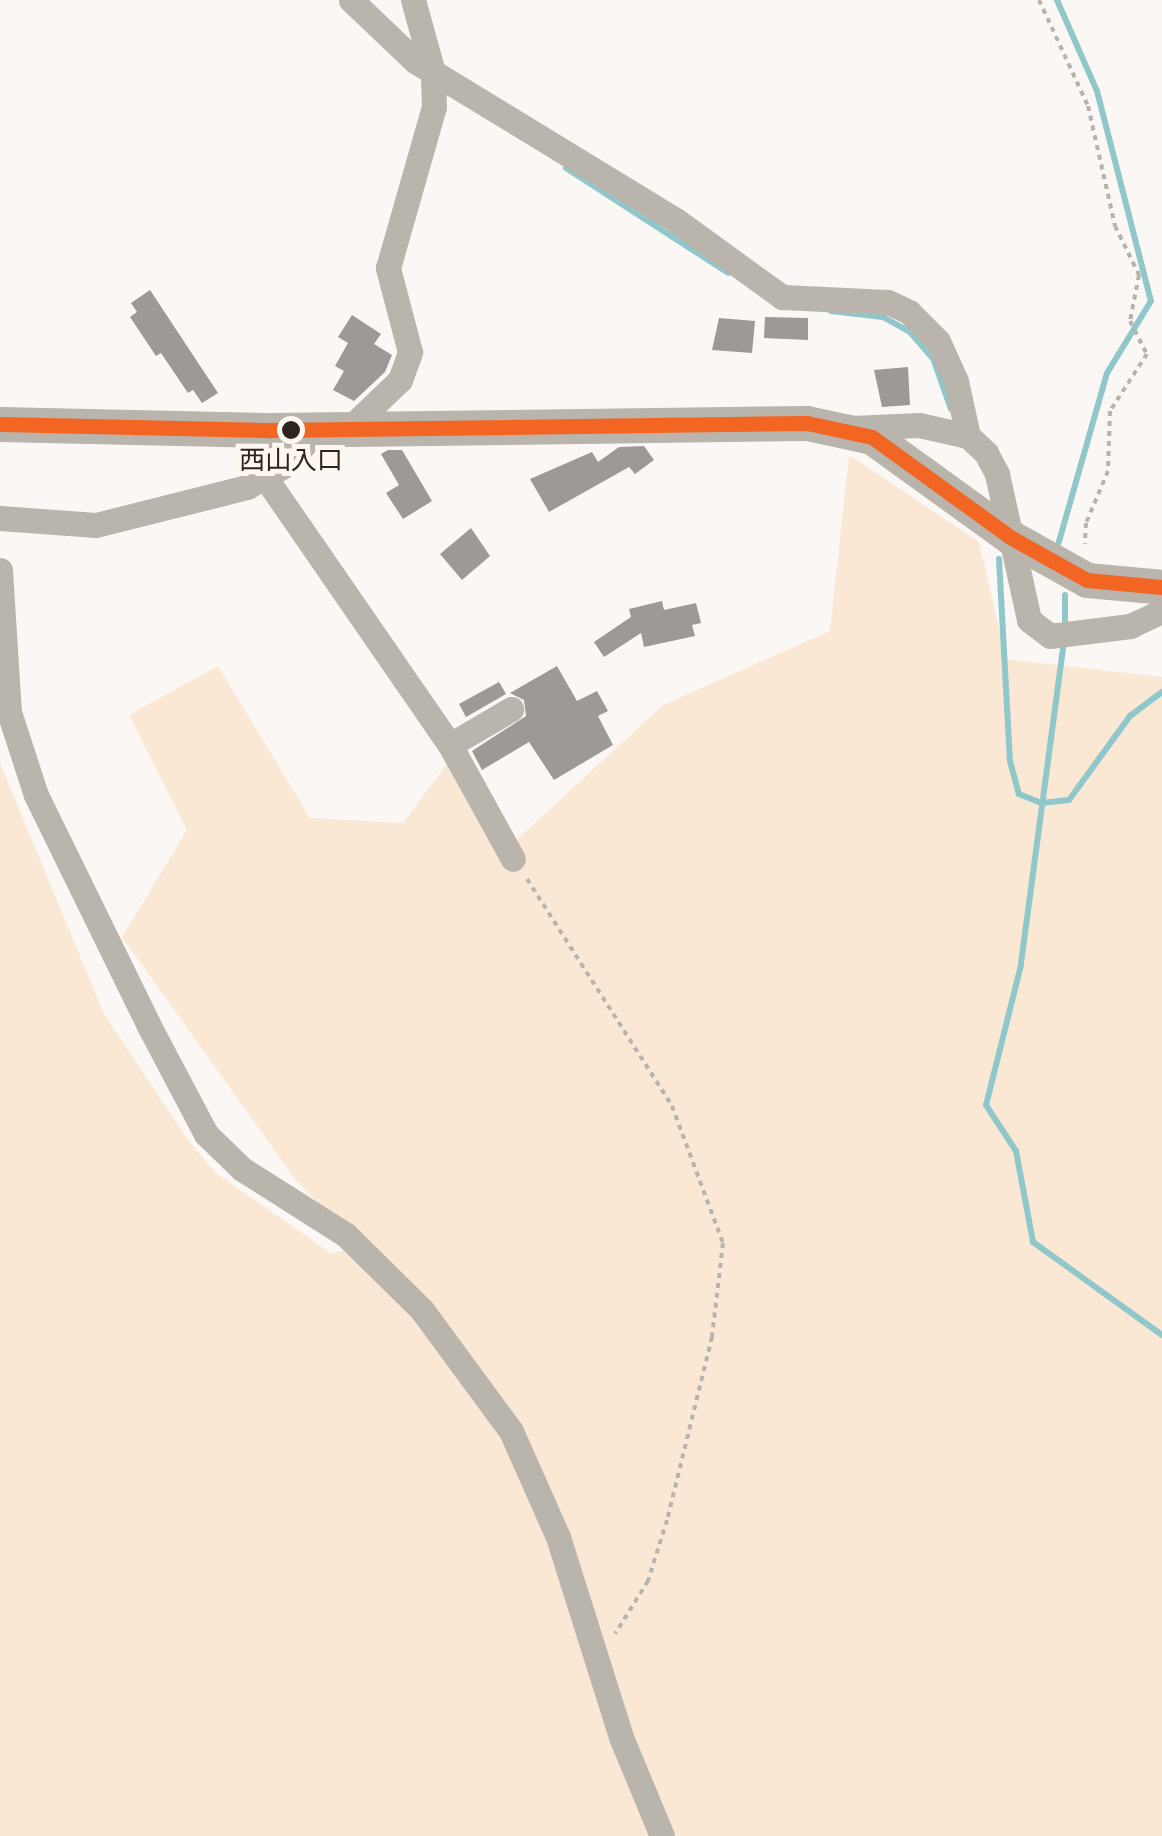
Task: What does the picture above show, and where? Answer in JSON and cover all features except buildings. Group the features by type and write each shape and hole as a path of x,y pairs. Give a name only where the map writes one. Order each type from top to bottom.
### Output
{"main road":[{"path":"0,424 271,430 337,425 807,423 872,437 1010,537 1087,580 1162,587"}],"street":[{"path":"352,0 434,72 677,222 782,297 888,302 909,312 938,341 956,380 968,436 997,474 1029,620 1050,636 1130,626 1162,611"},
{"path":"0,518 96,525 247,488 287,464 400,380 410,352 388,268 434,107 434,72 412,0"},
{"path":"847,430 918,424 968,436"},
{"path":"266,476 450,745 513,859"},
{"path":"0,570 9,712 36,795 206,1134 242,1169 346,1235 433,1325 511,1431 558,1537 600,1660 621,1737 662,1836"},
{"path":"450,745 511,709"}],"path":[{"path":"1039,0 1088,106 1115,226 1139,275 1130,321 1147,354 1110,411 1108,471 1086,523 1085,549"},
{"path":"513,859 672,1106 723,1242 712,1338 662,1535 648,1581 600,1660"}],"shaded area":[{"path":"849,455 979,542 1006,659 1162,677 1162,1836 0,1836 0,763 104,1014 188,1140 216,1173 332,1254 361,1245 297,1182 122,937 187,830 129,715 218,666 310,818 403,823 450,760 500,855 663,705 830,631"}],"waterway":[{"path":"1057,0 1097,91 1151,301 1107,373 1059,542"},
{"path":"566,168 728,273"},
{"path":"831,311 883,317 910,332 933,358 951,409"},
{"path":"999,559 1010,761 1019,794 1041,803 1069,800 1130,716 1162,692"},
{"path":"1065,595 1065,629"},
{"path":"1064,641 1021,965 986,1105 1016,1151 1033,1242 1162,1335"}],"transit line":[{"path":"0,424 271,430 807,423 872,437 1010,537 1087,580 1162,587"}],"place":[{"name":"西山入口","path":"291,430"}]}
